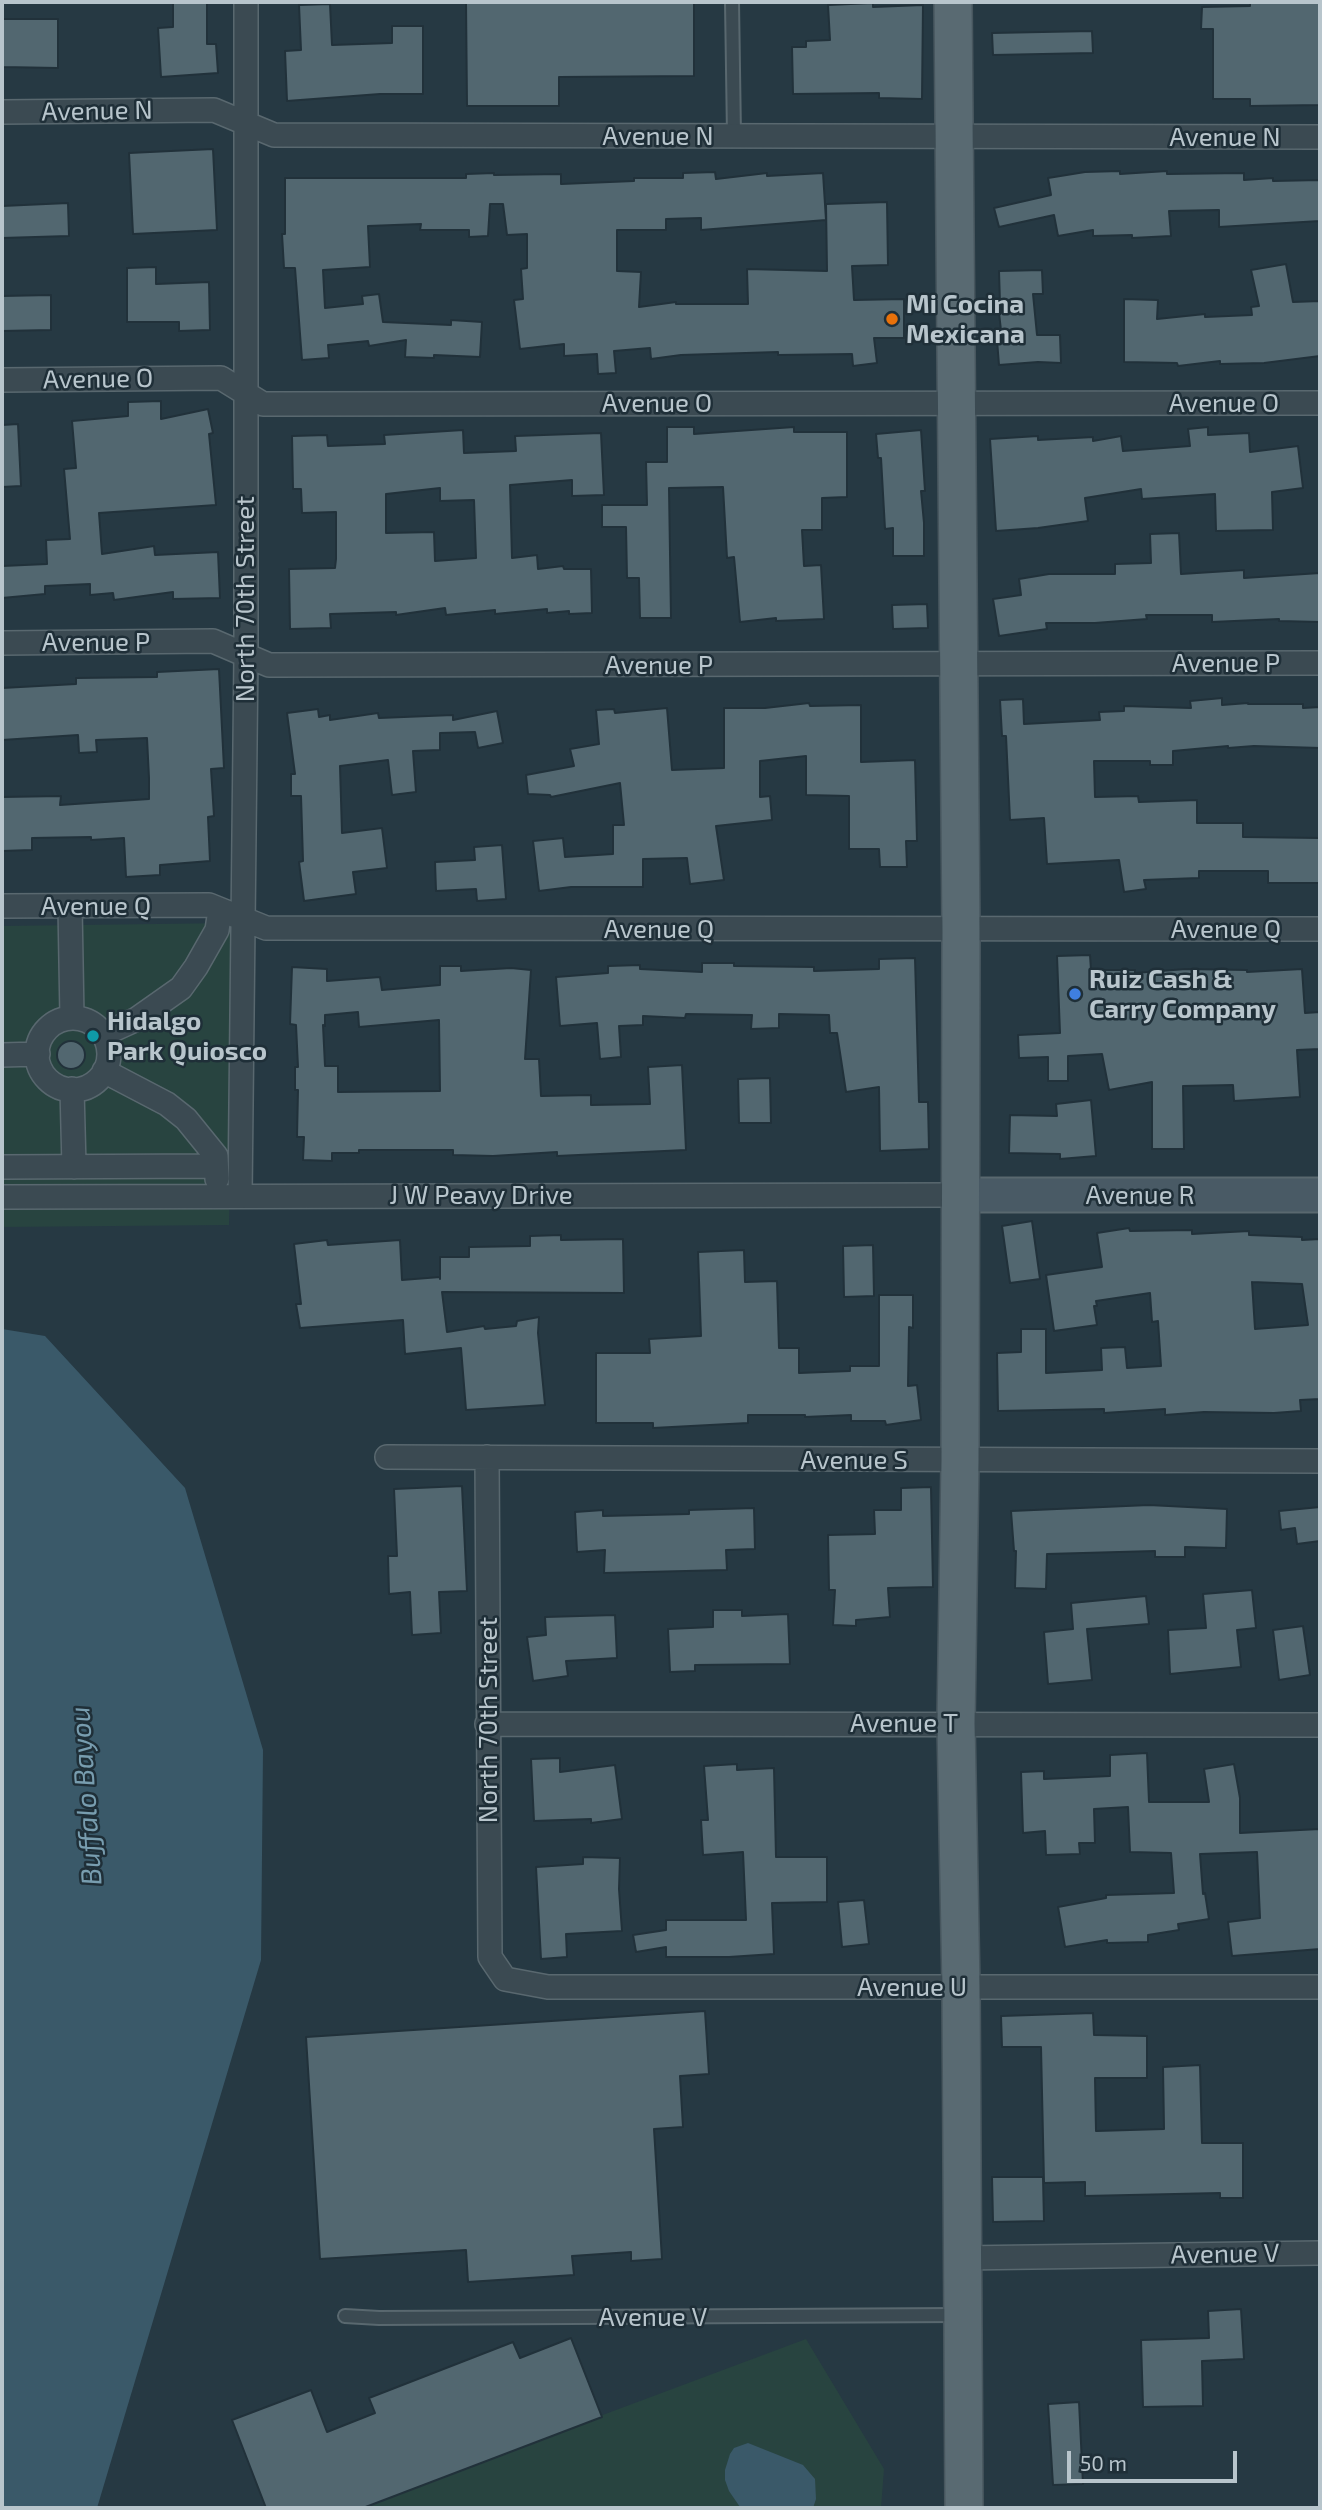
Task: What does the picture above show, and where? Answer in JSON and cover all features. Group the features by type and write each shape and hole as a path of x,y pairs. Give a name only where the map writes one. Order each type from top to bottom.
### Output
{"main road":[{"path":"954,2 961,930 960,1461 956,1723 961,1987 964,2508"}],"street":[{"name":"North 70th Street","path":"240,1195 231,914 246,654 246,2"},
{"name":"Avenue N","path":"2,112 214,110 274,135 1320,137"},
{"name":"Avenue O","path":"2,380 221,378 263,404 1320,403"},
{"name":"Avenue P","path":"2,643 213,641 270,665 1320,663"},
{"name":"Avenue Q","path":"2,906 209,905 265,928 1320,929"},
{"path":"70,906 72,1018"},
{"path":"104,1034 137,1018 181,988 217,930 231,914"},
{"path":"72,1018 95,1025 104,1034 109,1053 104,1071 90,1085 72,1089 60,1087 50,1080 42,1071 38,1054 42,1036 50,1027 61,1020 72,1018"},
{"path":"2,1055 38,1054"},
{"path":"104,1071 167,1104 186,1119 216,1156 217,1196"},
{"path":"72,1089 74,1167"},
{"path":"2,1167 216,1166"},
{"name":"J W Peavy Drive","path":"2,1197 960,1195"},
{"name":"Avenue R","path":"960,1195 1320,1195"},
{"name":"Avenue S","path":"387,1457 1320,1461"},
{"name":"North 70th Street","path":"487,1457 490,1956 505,1979"},
{"name":"Avenue T","path":"487,1724 1320,1725"},
{"name":"Avenue U","path":"505,1979 548,1987 1320,1987"},
{"name":"Avenue V","path":"961,2258 1320,2253"}],"lane":[{"path":"732,2 734,136"},
{"name":"Avenue V","path":"345,2316 961,2315"}],"green space":[{"path":"234,923 229,1225 2,1227 2,926"},
{"path":"806,2339 884,2469 881,2508 354,2508"}],"water":[{"name":"Buffalo Bayou","path":"2,1329 45,1336 185,1488 263,1750 261,1960 97,2508 2,2508"},
{"path":"748,2443 803,2465 815,2479 816,2499 813,2508 740,2507 729,2491 725,2470 734,2448"}],"building":[{"path":"173,2 207,2 207,44 216,44 218,73 161,77 158,28 173,27"},
{"path":"466,2 694,2 694,76 559,77 559,106 467,106"},
{"path":"1250,2 1320,2 1320,105 1250,106 1250,99 1213,99 1213,29 1201,29 1202,7 1250,6"},
{"path":"873,3 873,7 923,5 922,99 879,98 879,93 793,94 792,47 806,47 806,41 830,40 828,5"},
{"path":"330,4 332,45 392,43 392,26 423,26 423,94 380,94 287,101 285,51 301,50 299,5"},
{"path":"2,19 58,19 58,68 2,67"},
{"path":"1092,31 1093,53 993,55 992,33"},
{"path":"213,149 217,230 133,234 129,153"},
{"path":"1120,171 1120,174 1167,171 1167,174 1244,173 1244,180 1320,180 1320,221 1219,227 1219,210 1169,211 1171,236 1132,238 1132,235 1093,236 1093,230 1058,236 1054,215 999,227 994,208 1051,195 1048,178 1085,172"},
{"path":"715,172 716,179 767,173 767,176 823,173 826,220 701,230 701,218 666,219 666,230 617,230 617,271 641,272 639,307 676,302 748,304 747,269 827,271 826,204 887,202 888,265 852,266 854,300 904,299 904,338 874,338 877,363 853,366 852,354 778,355 778,352 681,355 651,359 650,348 614,351 616,373 598,374 597,354 564,356 564,344 520,349 514,300 523,299 521,269 527,268 527,234 507,235 503,204 490,204 488,236 469,237 469,230 420,230 421,224 368,226 370,267 323,270 325,308 363,304 362,296 379,294 383,322 451,325 451,320 482,322 480,357 405,357 406,340 369,346 368,341 328,345 329,358 302,360 295,268 284,268 282,234 285,234 285,178 466,178 466,174 561,174 561,184 634,181 634,178 683,178 683,173"},
{"path":"68,203 69,236 2,238 2,206"},
{"path":"1286,264 1293,302 1320,301 1320,356 1264,363 1220,364 1220,361 1178,366 1177,363 1124,362 1124,299 1158,300 1157,319 1205,314 1205,317 1252,315 1251,307 1259,306 1251,270"},
{"path":"156,267 156,284 209,282 210,330 179,331 179,322 127,322 127,268"},
{"path":"1042,270 1043,294 1033,294 1037,335 1060,335 1061,363 999,365 997,340 1002,339 998,304 999,271"},
{"path":"51,295 51,330 2,331 2,296"},
{"path":"161,401 161,419 208,409 213,433 209,434 216,505 99,513 102,554 154,546 155,555 218,552 220,598 173,599 173,592 114,600 113,593 90,595 90,584 45,586 45,594 2,598 2,566 47,564 46,540 70,539 64,469 76,468 72,421 128,416 128,402"},
{"path":"18,424 21,486 2,487 2,425"},
{"path":"667,427 694,427 694,434 794,427 794,432 847,432 847,497 822,498 822,530 802,530 804,566 821,565 824,619 776,621 776,618 740,622 734,557 727,558 723,487 669,488 671,618 640,618 639,578 627,578 626,527 602,527 602,505 647,505 646,462 667,462"},
{"path":"1208,427 1208,435 1249,433 1250,452 1298,446 1303,488 1272,492 1273,530 1216,531 1215,494 1142,499 1141,489 1085,498 1088,521 996,531 990,439 1093,437 1093,441 1121,436 1123,451 1190,446 1188,429"},
{"path":"463,430 464,453 516,451 515,436 601,433 604,495 572,496 572,480 510,485 512,558 537,555 538,569 563,566 564,569 591,569 592,613 547,613 547,609 446,615 445,608 396,615 396,612 330,614 331,628 290,629 289,569 335,568 336,559 336,512 302,513 301,489 293,489 292,436 327,435 328,446 385,444 384,435","holes":["440,488 440,501 474,500 476,558 435,561 434,532 386,533 386,494"]},
{"path":"921,430 925,491 921,491 924,556 893,556 893,528 885,529 881,458 878,458 876,434"},
{"path":"1179,533 1181,574 1244,570 1244,578 1320,573 1320,622 1279,619 1212,622 1212,615 1146,615 1147,619 1046,623 1047,629 999,636 993,599 1021,595 1019,579 1049,574 1115,574 1115,564 1151,563 1150,534"},
{"path":"927,604 928,628 893,629 892,605"},
{"path":"219,669 224,768 211,769 214,816 208,817 210,861 160,865 160,875 126,877 124,838 32,838 32,850 2,851 2,797 61,796 60,805 149,799 149,778 147,738 96,740 97,752 79,753 78,735 2,740 2,688 76,684 76,678 157,677 157,672"},
{"path":"1222,698 1222,705 1303,704 1303,708 1320,707 1320,748 1228,746 1173,751 1173,765 1150,765 1150,761 1094,761 1095,797 1138,796 1139,802 1197,800 1197,823 1243,823 1243,837 1320,838 1320,883 1268,883 1268,871 1199,871 1199,878 1144,880 1146,889 1124,892 1119,860 1047,864 1044,818 1010,820 1006,736 1002,736 1000,700 1023,699 1024,724 1100,720 1099,712 1124,711 1124,706 1191,708 1190,701"},
{"path":"809,703 810,706 861,705 861,762 915,760 917,841 906,841 907,867 880,867 879,849 849,849 849,796 806,795 806,756 760,761 760,797 770,796 772,820 716,826 724,880 690,884 687,858 643,859 643,887 571,887 539,891 533,841 563,838 565,857 613,854 613,825 624,825 620,783 551,797 528,794 526,775 574,766 570,749 599,744 596,710 614,709 615,713 667,708 672,770 724,768 724,708 765,708"},
{"path":"318,709 319,717 330,715 330,720 378,713 379,718 453,715 453,720 497,711 503,743 478,748 475,732 440,733 440,750 413,751 416,792 392,795 388,760 340,766 342,833 382,828 387,868 353,872 356,894 304,901 299,862 303,861 301,796 291,796 291,774 295,774 287,713"},
{"path":"502,845 506,899 477,901 476,889 436,891 435,862 475,860 474,847"},
{"path":"1090,955 1091,970 1135,970 1135,973 1186,969 1247,972 1302,969 1305,1013 1320,1012 1320,1049 1297,1050 1300,1097 1234,1101 1233,1085 1183,1086 1184,1149 1152,1149 1152,1082 1109,1090 1102,1054 1068,1056 1068,1081 1048,1081 1048,1057 1019,1058 1018,1035 1060,1033 1057,956"},
{"path":"915,958 919,1102 928,1102 929,1149 880,1151 879,1087 846,1092 837,1033 830,1033 829,1015 779,1014 779,1028 751,1029 752,1015 686,1014 685,1018 643,1016 643,1025 619,1026 621,1057 600,1059 597,1023 560,1026 556,977 608,973 608,966 640,965 640,969 702,972 702,963 734,963 734,966 814,967 814,971 879,969 879,959"},
{"path":"440,966 461,966 461,971 511,968 531,970 525,1059 539,1059 541,1096 591,1095 591,1105 650,1104 648,1067 682,1065 686,1150 493,1156 453,1155 453,1150 359,1150 359,1153 332,1153 332,1161 303,1160 304,1137 297,1137 296,1025 290,1024 292,967 327,969 327,981 380,977 382,990 440,985","holes":["358,1012 359,1027 439,1020 440,1091 338,1092 338,1066 325,1066 325,1015"]},
{"path":"71,1041 81,1045 85,1055 81,1065 71,1069 61,1065 57,1055 61,1045"},
{"path":"770,1078 771,1123 739,1123 738,1079"},
{"path":"1091,1100 1096,1156 1060,1159 1060,1154 1009,1153 1010,1115 1057,1116 1056,1104"},
{"path":"1032,1221 1040,1279 1010,1283 1002,1226"},
{"path":"1129,1228 1130,1231 1192,1230 1192,1234 1249,1231 1249,1235 1320,1239 1320,1399 1300,1400 1301,1411 1274,1413 1204,1412 1165,1415 1165,1409 1104,1413 1104,1409 998,1411 997,1353 1021,1352 1021,1329 1046,1329 1046,1373 1102,1370 1101,1348 1125,1347 1127,1368 1161,1366 1158,1321 1152,1322 1150,1293 1096,1301 1097,1306 1094,1306 1097,1325 1054,1331 1046,1275 1102,1267 1097,1233","holes":["1252,1282 1302,1284 1308,1325 1255,1329"]},
{"path":"561,1235 561,1240 623,1239 624,1293 442,1292 447,1332 484,1326 485,1329 516,1326 517,1321 539,1317 545,1405 466,1410 461,1348 405,1354 403,1320 300,1328 296,1304 301,1304 294,1244 327,1240 328,1245 400,1240 402,1280 440,1277 440,1257 469,1257 469,1247 530,1246 530,1236"},
{"path":"873,1245 874,1296 844,1297 843,1246"},
{"path":"744,1250 745,1282 777,1281 779,1348 799,1348 799,1373 850,1371 850,1366 879,1366 879,1295 913,1295 913,1328 909,1327 908,1386 917,1385 921,1420 886,1425 885,1421 851,1421 851,1415 748,1415 748,1423 653,1428 653,1423 596,1423 596,1353 650,1353 649,1339 701,1336 698,1252"},
{"path":"462,1486 467,1591 439,1592 441,1633 412,1635 410,1592 389,1594 388,1556 397,1556 394,1489"},
{"path":"931,1487 933,1587 888,1588 890,1617 856,1620 856,1626 833,1625 835,1590 829,1590 828,1535 875,1534 874,1510 901,1510 901,1488"},
{"path":"1149,1505 1227,1509 1226,1548 1185,1547 1185,1557 1155,1557 1155,1551 1047,1554 1046,1589 1015,1588 1016,1551 1011,1511"},
{"path":"1320,1507 1320,1541 1297,1544 1295,1528 1281,1530 1279,1511"},
{"path":"754,1508 755,1549 726,1550 727,1570 604,1573 605,1550 577,1552 575,1512 603,1510 603,1516 689,1514 689,1510"},
{"path":"1252,1590 1256,1628 1237,1630 1241,1667 1170,1674 1168,1630 1206,1628 1203,1594"},
{"path":"1146,1596 1149,1624 1087,1629 1092,1680 1048,1684 1044,1632 1073,1629 1071,1603"},
{"path":"713,1610 742,1610 742,1616 788,1614 790,1664 695,1665 695,1671 670,1672 668,1629 713,1627"},
{"path":"615,1615 617,1658 566,1661 568,1676 533,1681 527,1637 546,1635 545,1617"},
{"path":"1303,1626 1310,1675 1279,1680 1273,1630"},
{"path":"1147,1753 1149,1802 1209,1802 1204,1769 1234,1764 1240,1798 1240,1833 1320,1829 1320,1949 1232,1956 1228,1922 1260,1918 1257,1852 1200,1854 1203,1894 1205,1893 1209,1919 1178,1924 1179,1930 1148,1935 1148,1942 1107,1943 1107,1940 1065,1947 1058,1907 1106,1898 1106,1895 1174,1893 1171,1853 1130,1852 1128,1807 1094,1809 1095,1843 1079,1843 1080,1854 1046,1855 1045,1831 1023,1833 1021,1772 1044,1771 1044,1779 1110,1776 1110,1755"},
{"path":"560,1758 560,1772 615,1765 622,1819 591,1823 591,1819 534,1821 531,1759"},
{"path":"737,1764 737,1770 774,1768 776,1857 827,1857 827,1902 772,1903 774,1954 666,1957 666,1947 636,1952 633,1935 666,1930 666,1920 746,1920 743,1852 703,1855 701,1820 708,1820 704,1766"},
{"path":"583,1857 620,1858 622,1931 566,1934 567,1957 541,1959 536,1867 583,1864"},
{"path":"864,1900 869,1944 842,1947 838,1902"},
{"path":"705,2011 709,2074 680,2076 683,2127 654,2129 662,2259 631,2261 631,2252 572,2256 574,2275 468,2282 466,2250 320,2259 306,2037"},
{"path":"1093,2013 1094,2035 1147,2036 1147,2078 1095,2078 1096,2131 1164,2129 1163,2067 1200,2065 1202,2143 1243,2143 1243,2198 1220,2198 1220,2193 1085,2196 1085,2182 1044,2183 1041,2047 1002,2047 1001,2016"},
{"path":"992,2177 1043,2177 1044,2221 993,2222"},
{"path":"1241,2309 1244,2359 1202,2361 1203,2406 1143,2407 1141,2340 1209,2338 1208,2311"},
{"path":"571,2338 602,2417 363,2508 266,2508 232,2420 311,2390 327,2432 375,2413 369,2398 513,2342 520,2358"},
{"path":"1079,2402 1083,2484 1053,2485 1048,2404"}],"place":[{"name":"Mi Cocina Mexicana","path":"892,319"},
{"name":"Ruiz Cash & Carry Company","path":"1075,994"},
{"name":"Hidalgo Park Quiosco","path":"93,1036"}]}
